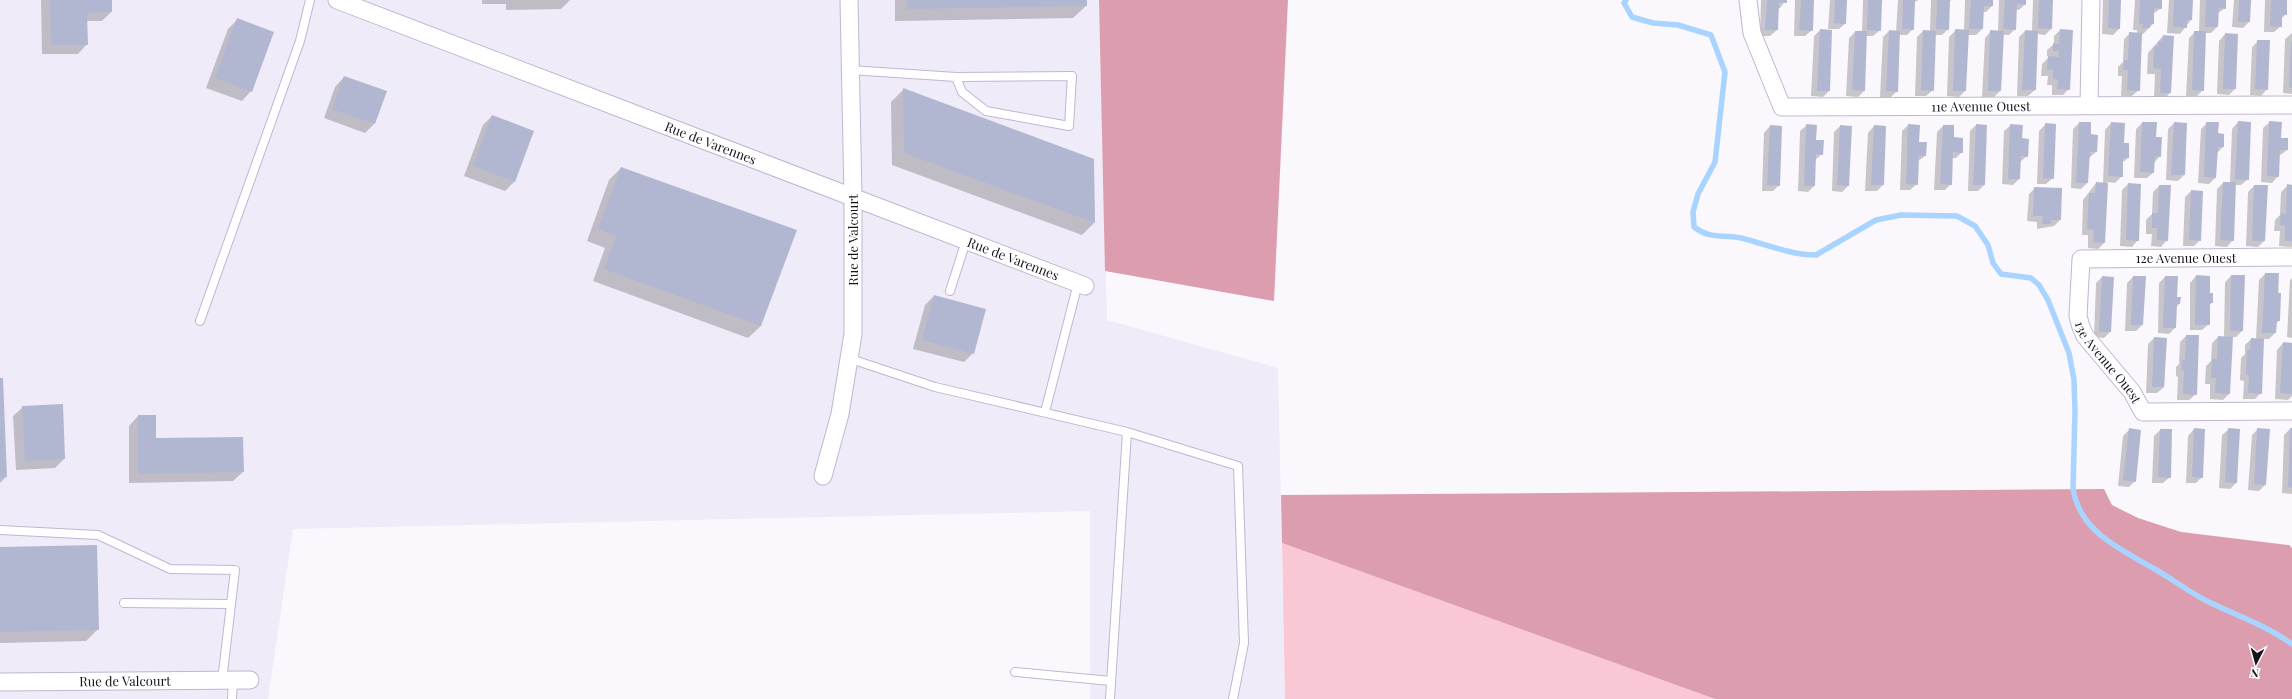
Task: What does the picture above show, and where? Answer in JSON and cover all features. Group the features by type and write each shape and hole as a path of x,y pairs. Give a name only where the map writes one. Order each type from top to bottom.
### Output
{"street":[{"name":"Rue de Varennes","path":"337,0 1081,284"},
{"name":"Rue de Valcourt","path":"823,476 840,414 851,359 853,334 853,197 849,0"},
{"name":"11e Avenue Ouest","path":"1748,0 1752,32 1782,107 2292,105"},
{"path":"2088,105 2091,0"},
{"name":"12e Avenue Ouest","path":"2081,258 2292,257"},
{"name":"13e Avenue Ouest","path":"2081,258 2078,316 2081,327 2085,336 2132,392 2143,412 2292,411"},
{"name":"Rue de Valcourt","path":"0,682 250,680"}],"lane":[{"path":"200,321 300,41 310,0"},
{"path":"850,70 956,77 1072,76 1069,126 986,111 962,92 956,77"},
{"path":"950,290 966,241"},
{"path":"1045,412 1081,284"},
{"path":"851,359 935,386 1128,432 1238,466 1244,643 1233,699"},
{"path":"1110,699 1128,432"},
{"path":"0,530 98,535 170,569 235,570 231,604 228,681 232,699"},
{"path":"124,603 231,604"},
{"path":"1015,672 1111,681"}],"shaded area":[{"path":"0,0 1099,0 1107,320 1278,368 1285,699 1090,699 1090,511 293,529 268,699 0,699"},
{"path":"1099,0 1288,0 1274,301 1105,271"},
{"path":"2104,489 2112,505 2138,518 2181,532 2289,545 2292,548 2292,699 1715,699 1282,543 1281,495"},
{"path":"1282,543 1715,699 1285,699"}],"building":[{"path":"50,0 112,0 112,12 87,13 88,45 51,45"},
{"path":"907,0 1087,0 1087,6 907,9"},
{"path":"1767,0 1787,0 1787,3 1779,2 1778,30 1765,30"},
{"path":"1801,0 1814,0 1813,31 1799,30"},
{"path":"1835,0 1847,0 1846,24 1834,23"},
{"path":"1868,0 1882,0 1881,31 1867,30"},
{"path":"1903,0 1915,0 1914,30 1902,29"},
{"path":"1937,0 1950,0 1949,30 1936,29"},
{"path":"1971,0 1993,0 1993,6 1984,6 1983,29 1969,29"},
{"path":"2005,0 2026,0 2026,5 2017,4 2016,30 2003,29"},
{"path":"2039,0 2053,0 2052,29 2038,28"},
{"path":"2109,0 2121,0 2120,29 2108,28"},
{"path":"2140,0 2162,0 2162,9 2154,8 2154,24 2150,24 2150,28 2142,28 2143,24 2139,24"},
{"path":"2174,0 2193,0 2192,20 2187,20 2187,28 2173,27"},
{"path":"2206,0 2226,0 2226,9 2219,8 2218,27 2205,27"},
{"path":"2239,0 2251,0 2250,22 2238,22"},
{"path":"2271,0 2287,0 2287,15 2282,15 2282,27 2270,26"},
{"path":"237,18 274,32 252,92 215,78"},
{"path":"1820,29 1832,30 1830,91 1817,91"},
{"path":"1955,29 1969,30 1966,91 1953,91"},
{"path":"2060,29 2073,30 2070,90 2057,89 2058,80 2053,79 2053,70 2047,70 2048,56 2059,57 2059,51 2053,51 2053,43 2059,44"},
{"path":"1889,30 1900,31 1898,92 1886,91"},
{"path":"1923,30 1936,31 1934,91 1921,90"},
{"path":"1990,30 2004,31 2001,91 1988,91"},
{"path":"2025,30 2038,31 2036,90 2022,90"},
{"path":"1855,31 1867,31 1865,91 1852,90"},
{"path":"2194,31 2206,31 2204,91 2192,90"},
{"path":"2129,32 2142,33 2140,91 2127,90 2128,70 2123,70 2124,60 2128,60"},
{"path":"2225,33 2238,34 2236,89 2223,89"},
{"path":"2163,35 2174,36 2171,93 2160,93 2161,69 2153,68 2154,46 2158,46 2158,41 2162,41"},
{"path":"2257,40 2270,40 2268,90 2255,89"},
{"path":"2292,42 2292,88 2289,87"},
{"path":"344,76 387,91 375,124 332,109"},
{"path":"903,88 1094,159 1095,223 904,153"},
{"path":"492,115 534,131 515,182 473,166"},
{"path":"2238,121 2251,122 2249,180 2235,179"},
{"path":"2269,121 2282,122 2281,138 2288,138 2288,150 2280,150 2279,177 2267,176"},
{"path":"2079,122 2091,122 2091,134 2098,135 2097,152 2090,152 2088,183 2076,183"},
{"path":"2111,122 2125,123 2124,143 2129,143 2129,158 2123,158 2123,177 2108,176"},
{"path":"2142,122 2157,122 2156,137 2162,137 2161,157 2155,156 2154,173 2140,172"},
{"path":"2174,122 2187,123 2185,175 2171,175"},
{"path":"2206,122 2219,122 2218,133 2224,134 2224,147 2218,147 2216,178 2204,177"},
{"path":"2045,123 2056,124 2054,179 2043,178"},
{"path":"1806,124 1817,125 1816,140 1824,140 1823,155 1816,154 1815,186 1804,186"},
{"path":"1908,124 1920,125 1919,142 1927,142 1926,156 1919,156 1918,185 1906,184"},
{"path":"1976,124 1987,125 1985,185 1973,185"},
{"path":"2010,124 2023,125 2022,138 2029,139 2028,157 2021,156 2020,179 2008,179"},
{"path":"1770,125 1782,126 1780,186 1767,185"},
{"path":"1840,125 1852,126 1849,186 1837,185"},
{"path":"1874,125 1886,126 1884,185 1871,185"},
{"path":"1943,125 1954,125 1954,137 1963,138 1963,153 1953,152 1952,185 1940,184"},
{"path":"621,167 797,230 761,326 604,269 616,236 598,229"},
{"path":"2096,182 2108,183 2105,243 2093,242 2094,230 2087,229 2089,193 2095,193"},
{"path":"2223,182 2236,182 2234,241 2220,240"},
{"path":"2128,183 2141,184 2139,241 2126,240"},
{"path":"2287,184 2292,185 2292,241 2285,241 2285,226 2280,225 2281,213 2286,214"},
{"path":"2159,185 2171,185 2168,241 2157,240 2157,228 2152,228 2152,213 2158,213"},
{"path":"2254,185 2268,185 2265,241 2252,241"},
{"path":"2034,187 2062,188 2061,220 2051,220 2051,224 2042,224 2043,216 2033,216"},
{"path":"2191,190 2203,191 2201,241 2189,240"},
{"path":"2265,273 2279,273 2278,293 2281,293 2280,321 2277,321 2276,333 2262,333"},
{"path":"2196,275 2210,276 2210,293 2213,293 2213,303 2210,303 2210,325 2195,325"},
{"path":"2231,275 2245,275 2243,331 2230,331"},
{"path":"2102,276 2114,277 2111,332 2099,332"},
{"path":"2133,276 2146,276 2143,325 2131,325"},
{"path":"2165,276 2178,276 2177,297 2181,297 2180,304 2177,304 2176,328 2163,328"},
{"path":"934,295 986,309 974,354 922,340"},
{"path":"2186,335 2199,335 2197,395 2183,394 2184,371 2181,370 2182,360 2185,360"},
{"path":"2218,336 2233,337 2230,394 2215,393 2216,378 2211,378 2212,359 2217,359"},
{"path":"2154,337 2167,338 2164,387 2152,387"},
{"path":"2251,338 2264,339 2262,394 2248,393 2249,375 2246,375 2247,350 2250,350"},
{"path":"2283,342 2292,343 2292,394 2280,393"},
{"path":"0,378 3,378 7,477 0,477"},
{"path":"63,404 65,459 25,461 22,406"},
{"path":"138,415 156,415 156,438 243,437 244,472 138,474"},
{"path":"2129,428 2141,430 2136,482 2123,480"},
{"path":"2194,428 2205,429 2203,478 2192,477"},
{"path":"2228,428 2240,429 2237,483 2225,482"},
{"path":"2257,428 2270,429 2266,485 2254,484"},
{"path":"2290,428 2292,428 2292,488 2288,487"},
{"path":"2160,429 2172,429 2171,478 2158,477"},
{"path":"97,545 99,630 0,632 0,547"}],"waterway":[{"path":"1626,0 1624,3 1632,17 1653,23 1678,25 1711,35 1725,72 1715,162 1698,194 1693,212 1694,227 1706,234 1741,238 1787,251 1806,255 1816,255 1876,220 1901,215 1957,216 1975,226 1988,245 1993,263 2001,274 2031,278 2039,285 2048,300 2069,353 2074,380 2075,412 2073,489 2077,504 2083,516 2092,527 2113,545 2159,571 2203,599 2262,626 2292,644"}]}
